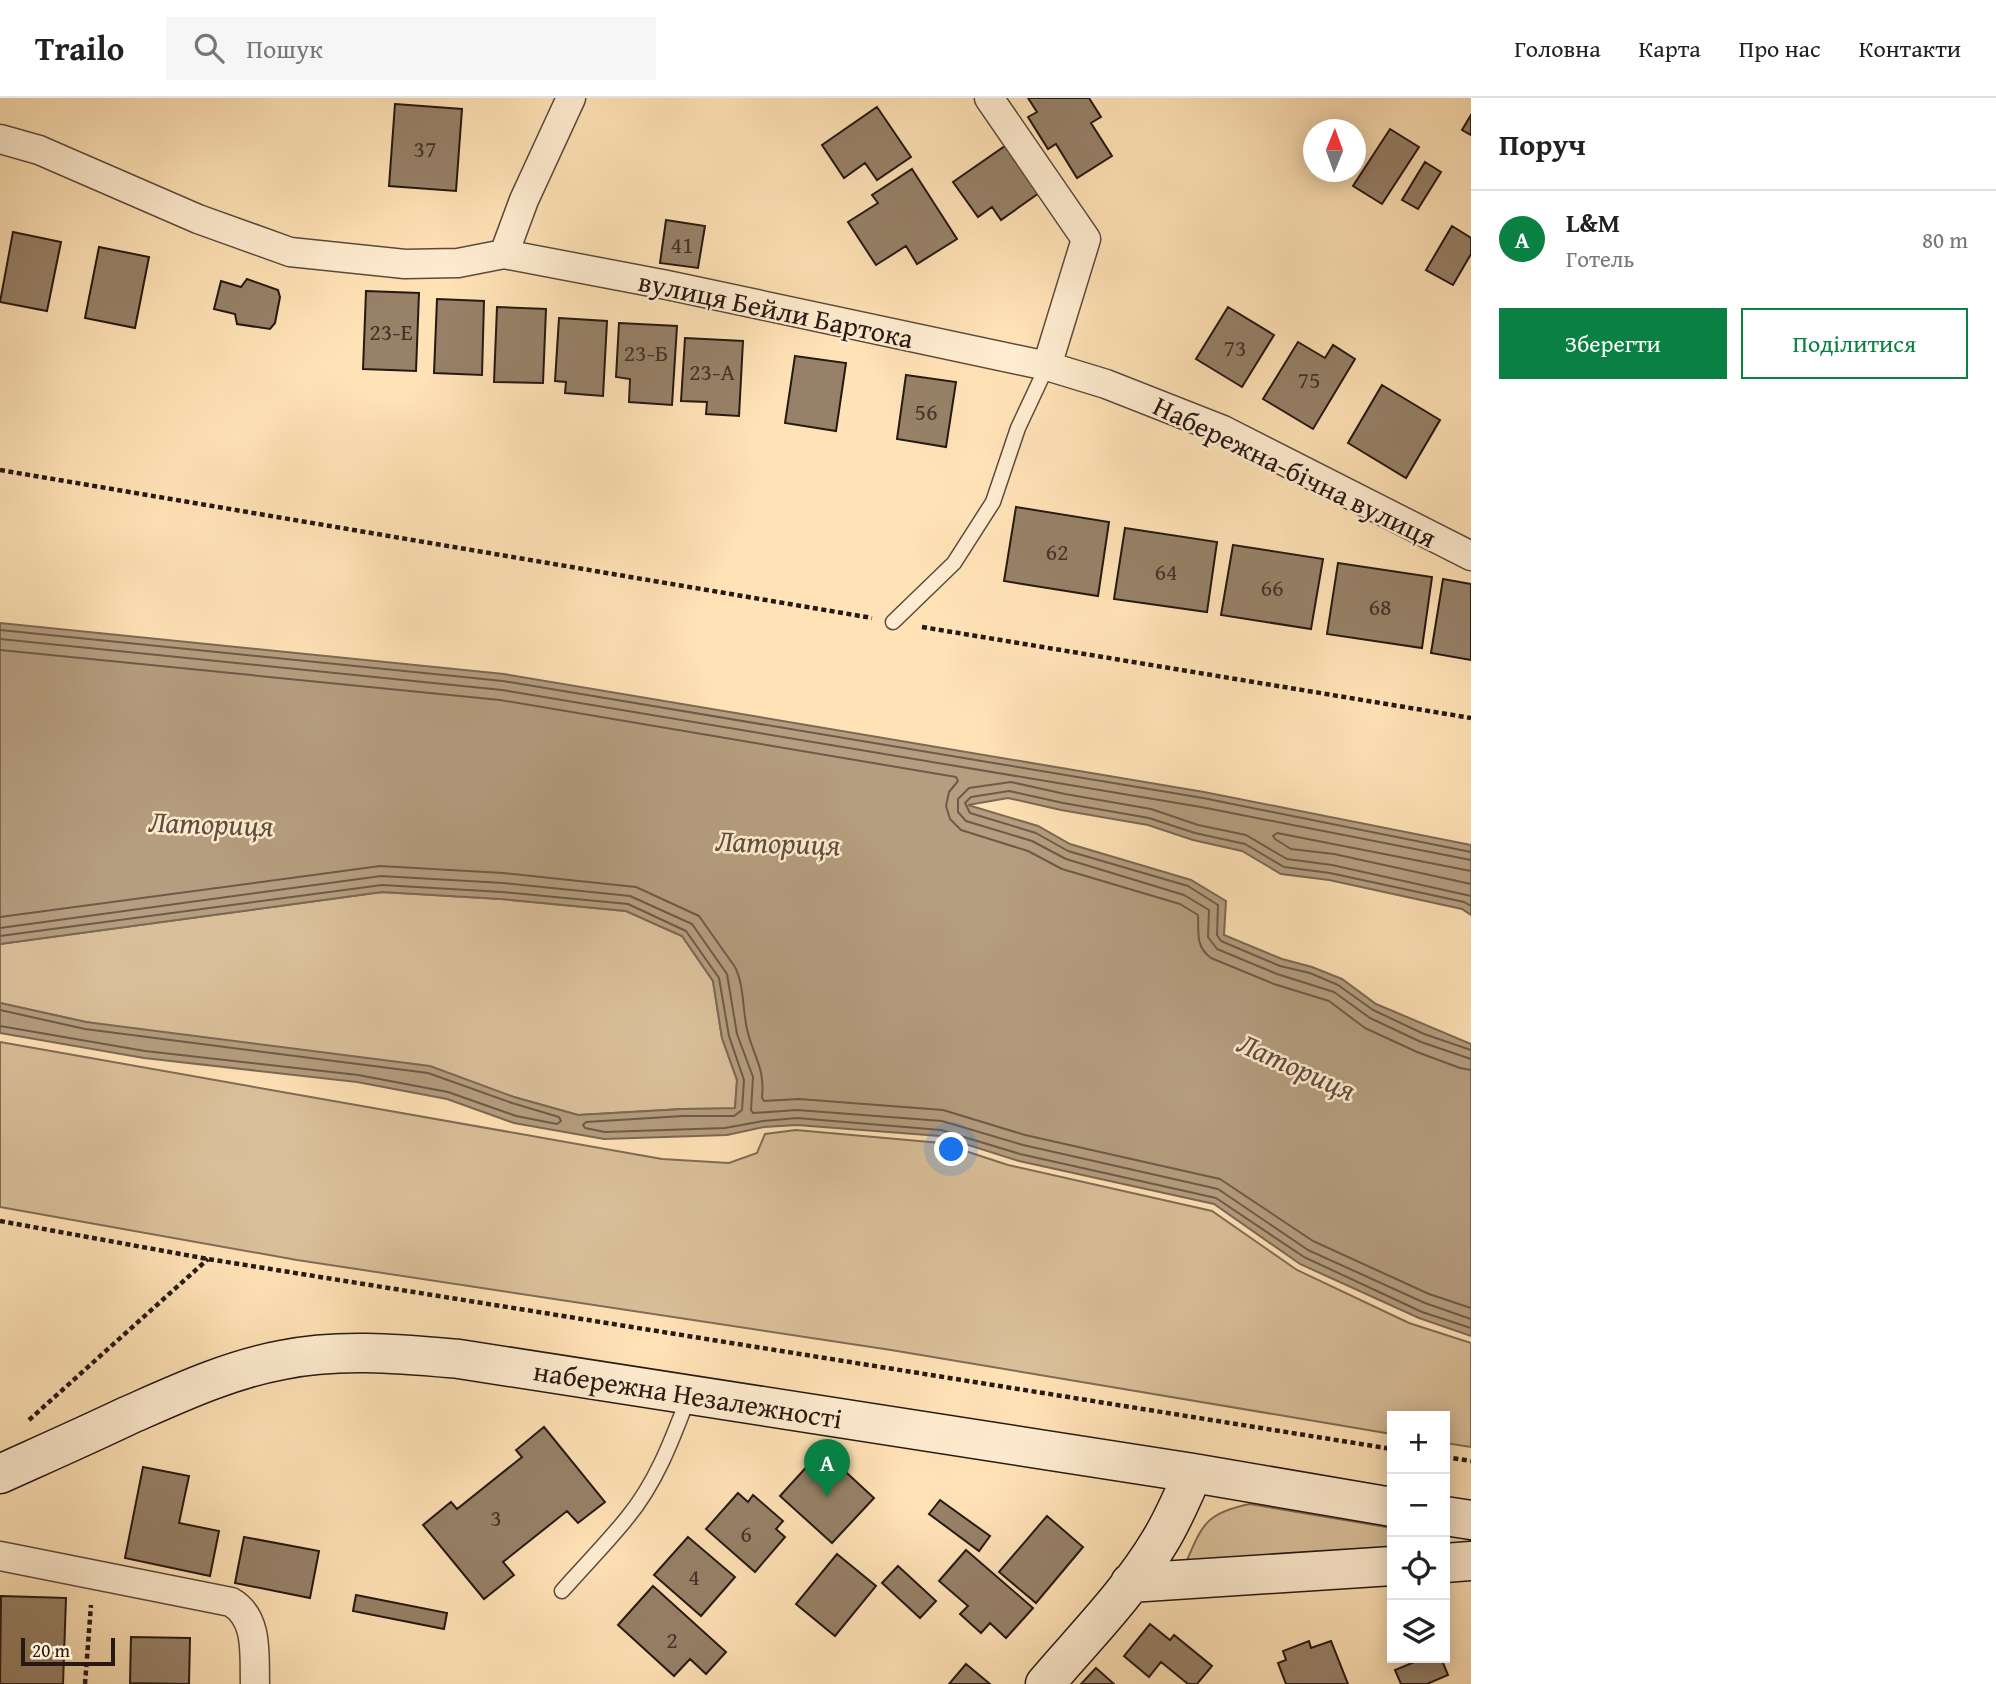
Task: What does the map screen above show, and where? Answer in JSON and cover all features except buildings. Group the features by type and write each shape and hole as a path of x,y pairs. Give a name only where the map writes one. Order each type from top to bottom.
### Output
{"street":[{"path":"504,254 524,200 571,98"},
{"path":"989,98 1086,239 1047,366"},
{"name":"вулиця Бейли Бартока","path":"0,139 39,150 198,219 290,252 405,264 458,263 504,254 667,285 1047,366"},
{"name":"Набережна-бічна вулиця","path":"1047,366 1106,384 1223,430 1471,556"},
{"name":"набережна Незалежності","path":"0,1474 183,1391 236,1372 284,1359 342,1353 399,1354 458,1359 689,1394 1387,1506"},
{"path":"1045,1684 1130,1583 1159,1543 1193,1473"},
{"path":"1450,1517 1471,1520"},
{"path":"0,1556 231,1602 242,1608 249,1620 253,1640 255,1684"},
{"path":"1450,1563 1471,1561"},
{"path":"1130,1583 1387,1566"}],"lane":[{"path":"892,622 954,564 993,502 1018,428 1047,366"},
{"path":"562,1591 628,1517 650,1485 669,1448 689,1394"}],"path":[{"path":"0,470 1471,718"},
{"path":"0,1222 208,1259 1387,1448"},
{"path":"21,1428 208,1259"},
{"path":"1450,1458 1471,1461"},
{"path":"85,1684 93,1574"}],"shaded area":[{"path":"382,892 501,899 626,911 682,936 713,981 722,1038 737,1080 735,1109 578,1115 514,1097 86,1022 0,1003 0,944"},
{"path":"0,1042 662,1159 729,1163 757,1153 765,1134 796,1130 941,1143 1008,1165 1212,1211 1297,1270 1409,1323 1471,1343 1471,1447 1450,1444 1450,1411 1387,1411 1387,1433 891,1350 297,1260 0,1207"},
{"path":"1250,1504 1386,1527 1387,1548 1383,1551 1185,1565 1207,1523 1223,1512"}],"water":[{"name":"Латориця","path":"0,623 504,674 1204,792 1471,845 1471,915 1462,909 1329,880 1281,874 1242,851 1193,840 1148,825 1008,798 968,805 1038,826 1070,844 1191,880 1226,901 1224,935 1282,959 1342,979 1376,1004 1471,1044 1471,1336 1419,1318 1300,1264 1214,1204 1019,1161 940,1136 797,1125 764,1127 727,1135 604,1139 514,1123 447,1099 357,1082 144,1058 0,1033 0,1003 86,1022 430,1066 514,1097 578,1115 735,1108 737,1080 722,1038 713,981 682,936 626,911 501,899 382,892 0,944"}],"place":[{"name":"L&M","path":"827,1497"}]}
